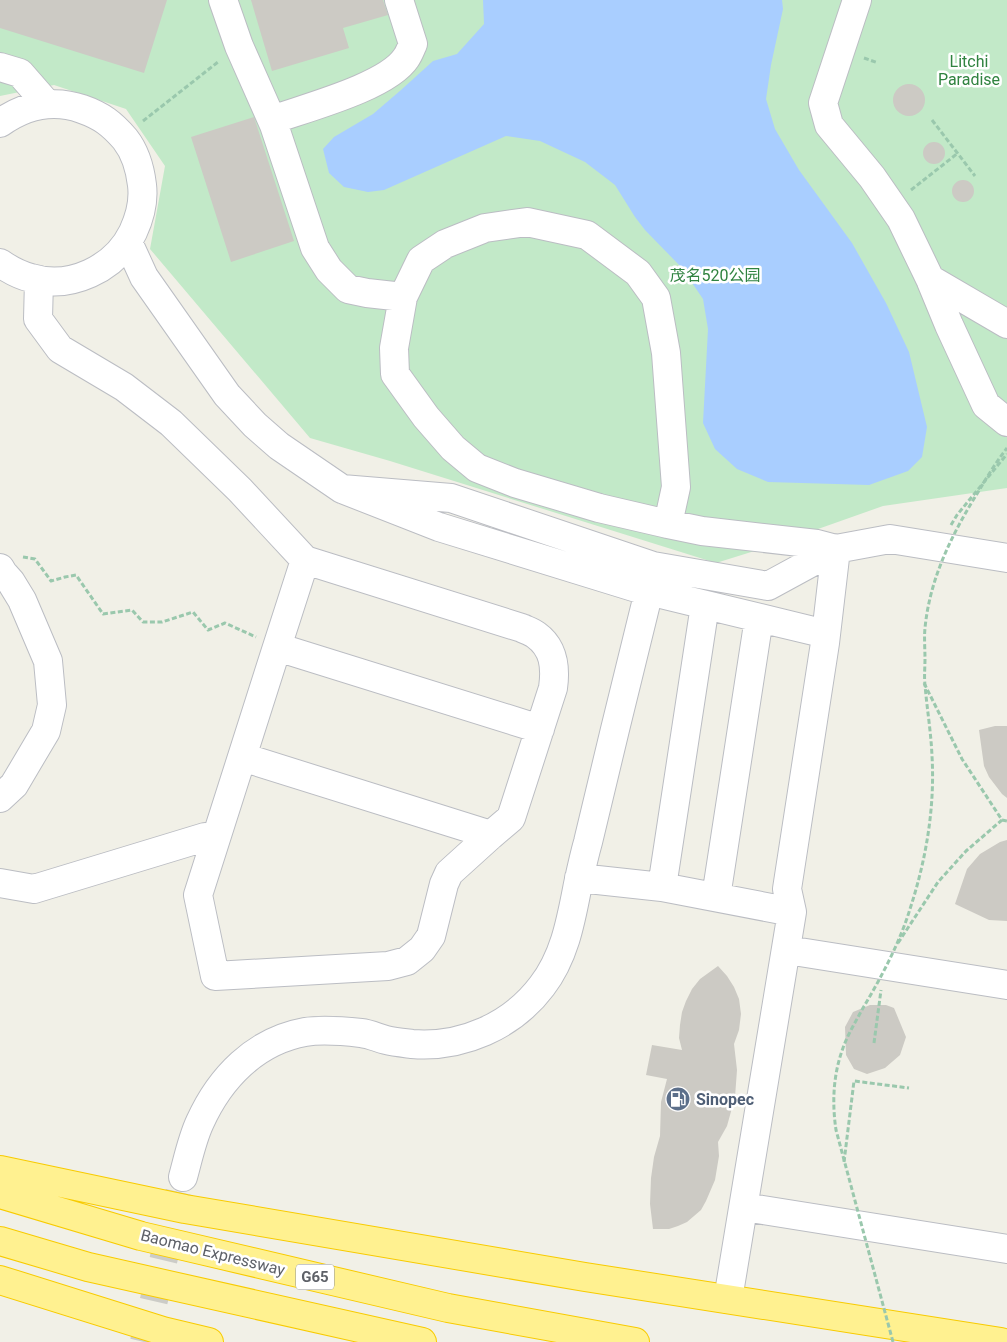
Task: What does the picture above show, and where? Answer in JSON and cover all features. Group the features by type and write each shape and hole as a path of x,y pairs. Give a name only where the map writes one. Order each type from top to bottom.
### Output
{"highway":[{"path":"0,1170 194,1210 565,1274 1001,1342"},
{"name":"Baomao Expressway","path":"0,1194 142,1236 448,1308 634,1342"},
{"name":"G65","path":"0,1241 88,1267 422,1342"},
{"path":"0,1280 164,1331 209,1342"}],"street":[{"path":"223,0 239,46 272,120 315,248 329,270 348,289 403,297"},
{"path":"272,120 358,91 394,71 406,58 413,44 399,0"},
{"path":"857,0 823,103 829,125 872,177 901,219 986,405 1007,422"},
{"path":"0,67 20,73 47,104"},
{"path":"0,122 21,110 47,104 72,105 95,114 116,128 131,147 140,170 143,195 139,219 128,242 110,261 87,275 69,280 39,280 15,273 0,263"},
{"path":"668,524 676,487 666,354 656,298 638,273 587,235 527,222 484,228 445,244 421,260 403,297 394,348 396,374 426,417 453,448 477,468 515,483 599,508 668,524 702,531 817,544 836,549"},
{"path":"128,242 144,277 227,395 254,425 279,446 342,489 439,527 648,591 826,634"},
{"path":"930,279 1007,324"},
{"path":"39,280 38,319 60,348 124,387 171,423 240,490 305,560 522,628 535,634 546,645 553,658 555,673 553,688 511,818 449,874 444,884 431,936 422,949 407,961 388,966 215,976 198,896 305,560"},
{"path":"342,489 451,498 653,566 768,586 836,549 890,539 1007,558"},
{"path":"728,1299 787,950 792,912 787,888 826,634 836,549"},
{"path":"0,798 14,785 46,731 52,705 48,661 22,600 12,582 1,571"},
{"path":"183,1177 199,1124 215,1096 226,1080 242,1063 256,1052 276,1041 304,1032 331,1030 364,1033 388,1041 413,1044 454,1042 493,1028 511,1017 542,987 554,969 563,950 569,929 579,878 648,591"},
{"path":"662,887 705,605"},
{"path":"716,898 759,618"},
{"path":"277,647 540,729"},
{"path":"242,757 490,835"},
{"path":"0,883 34,889 206,837"},
{"path":"579,878 662,887 792,912"},
{"path":"787,950 1007,985"},
{"path":"744,1206 1007,1249"}],"path":[{"path":"123,137 239,46"},
{"path":"932,120 975,176"},
{"path":"929,176 958,153"},
{"path":"893,1342 836,1130 833,1112 833,1092 842,1050 895,947 910,911 928,835 932,797 932,759 930,721 924,683 925,628 931,598 950,540 998,459 1007,448"},
{"path":"939,547 957,515 1007,454"},
{"path":"35,559 51,581 76,575 103,614 132,610 143,622 162,622 193,612 208,630 225,624 277,647"},
{"path":"924,683 962,759 1002,820 1007,822"},
{"path":"895,947 938,882 966,851 1002,820"},
{"path":"874,1043 883,970"},
{"path":"844,1162 854,1082 910,1088"}],"green space":[{"name":"茂名520公园","path":"0,0 1007,0 1007,488 883,506 716,563 390,461 310,438 150,249 165,166 126,109 54,85 0,96"}],"water":[{"path":"483,0 782,0 783,9 766,99 775,129 799,170 852,243 886,303 909,352 927,427 922,457 908,471 869,485 768,482 737,469 715,449 703,423 708,329 703,299 682,268 645,230 615,185 585,162 540,141 506,136 384,190 368,192 344,187 329,173 323,149 334,137 373,114 433,61 457,54 484,24"}],"building":[{"path":"0,0 167,0 144,73 0,28"},
{"path":"251,0 383,0 388,15 343,28 349,48 272,71"},
{"path":"909,84 915,85 920,89 924,94 924,106 920,111 915,115 909,116 903,115 898,111 894,106 893,100 894,94 898,89 903,85"},
{"path":"254,117 294,241 231,262 191,137"},
{"path":"934,142 942,145 945,153 942,161 934,164 926,161 923,153 926,145"},
{"path":"963,180 971,183 974,191 971,199 963,202 955,199 952,191 955,183"},
{"path":"995,726 1007,726 1007,798 989,777 984,766 979,730"},
{"path":"1007,840 1007,921 989,920 955,904 967,869 980,854"},
{"path":"718,966 734,987 739,999 741,1014 739,1030 734,1044 737,1070 735,1097 727,1126 718,1142 719,1156 715,1180 701,1210 687,1222 669,1229 653,1229 650,1204 651,1178 660,1136 661,1102 667,1079 646,1075 652,1045 682,1050 679,1038 680,1025 686,1001 700,979"},
{"path":"870,1005 886,1005 894,1008 906,1037 900,1055 885,1068 867,1074 854,1069 846,1055 845,1027 853,1012"}],"tunnel":[{"path":"144,1342 183,1177"}],"place":[{"name":"Sinopec","path":"678,1099"}],"park label":[{"name":"Litchi Paradise","path":"969,70"}]}
